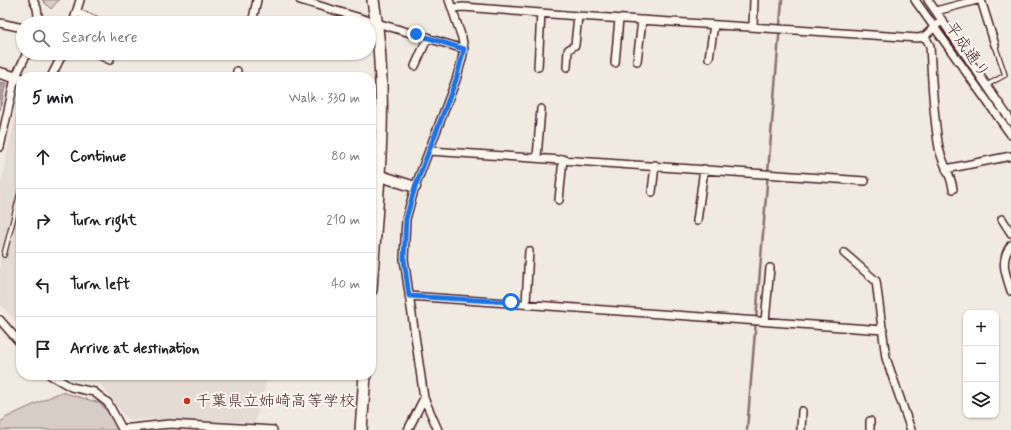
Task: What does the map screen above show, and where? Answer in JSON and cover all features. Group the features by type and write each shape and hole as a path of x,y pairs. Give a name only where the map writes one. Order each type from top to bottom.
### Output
{"main road":[{"path":"373,0 376,16"},
{"path":"376,16 383,109 376,166"},
{"path":"361,430 365,380"}],"street":[{"path":"33,0 38,8 38,16"},
{"path":"75,16 80,0"},
{"path":"254,16 257,0"},
{"path":"300,0 356,16"},
{"path":"438,430 424,398 404,259 406,219 415,187 456,80 464,49 462,38 449,0"},
{"path":"754,0 754,27"},
{"name":"平成通り","path":"915,0 1011,135"},
{"name":"平成通り","path":"928,0 1011,121"},
{"path":"936,11 977,0"},
{"path":"981,0 995,45"},
{"path":"452,8 463,6 619,19 918,38 925,36 942,20"},
{"path":"76,12 85,16"},
{"path":"538,68 541,13"},
{"path":"567,67 568,50 575,45 578,16"},
{"path":"615,63 619,19"},
{"path":"637,61 642,20"},
{"path":"377,22 464,49"},
{"path":"0,23 16,26"},
{"path":"709,58 714,25"},
{"path":"925,36 930,46 939,149 946,169 951,175 953,189"},
{"path":"415,66 428,37"},
{"path":"20,72 25,60"},
{"path":"54,72 60,60"},
{"path":"0,73 16,78"},
{"path":"0,147 16,87"},
{"path":"537,157 541,109"},
{"path":"430,151 655,165 865,181"},
{"path":"946,169 1011,156"},
{"path":"558,200 563,159"},
{"path":"652,192 655,165"},
{"path":"697,221 704,169"},
{"path":"376,174 415,187"},
{"path":"1002,219 1011,233"},
{"path":"1011,245 1007,251 1003,263 1011,292"},
{"path":"526,303 529,251"},
{"path":"844,253 876,281 886,358 911,430"},
{"path":"765,321 770,268"},
{"path":"409,296 526,303 883,330"},
{"path":"0,320 16,338"},
{"path":"59,380 71,387 94,392 108,403 122,429 169,424 273,430"},
{"path":"408,430 424,398"},
{"path":"801,430 802,411"},
{"path":"870,421 870,430"}],"lane":[{"path":"986,86 1005,76 995,45"},
{"path":"4,254 16,208"}],"shaded area":[{"path":"42,0 59,0 51,9"},
{"path":"0,82 6,83 0,110"},
{"path":"16,112 16,321 0,304 0,187"},
{"name":"千葉県立姉崎高等学校","path":"72,380 267,380 255,422 128,419 100,384"},
{"path":"61,392 100,403 123,430 0,430 0,422 7,417"}],"waterway":[{"path":"747,430 782,0"}],"place":[{"name":"千葉県立姉崎高等学校","path":"187,401"}],"route":[{"path":"416,34 464,49 456,80 415,187 406,219 404,259 409,296 511,302"}]}
